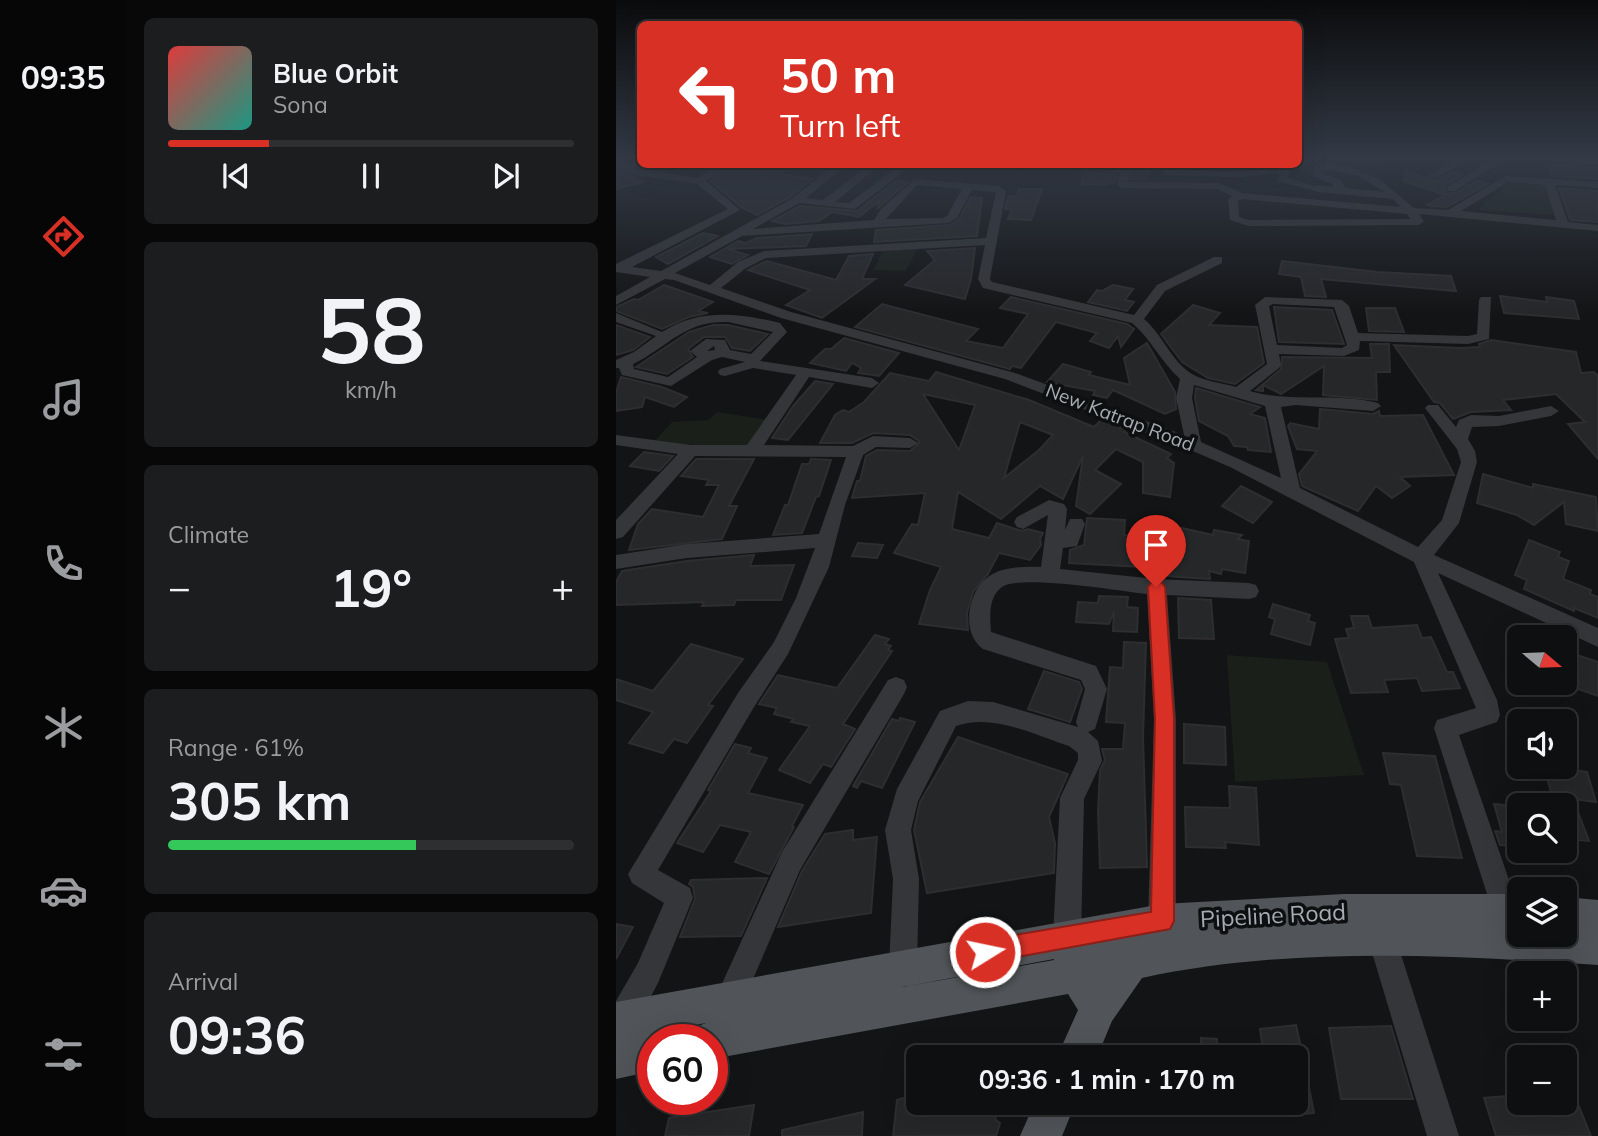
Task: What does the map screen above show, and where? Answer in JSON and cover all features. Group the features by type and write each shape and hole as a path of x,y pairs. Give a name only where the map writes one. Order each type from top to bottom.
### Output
{"main road":[{"name":"Pipeline Road","path":"619,1020 1162,921 1344,911 1507,910"},
{"path":"1577,915 1598,917"},
{"path":"1082,1045 1099,1008 1162,921"},
{"path":"1067,937 1076,974 1099,1008"},
{"name":"Pipeline Road","path":"728,1038 1129,964 1188,950 1306,940 1382,939 1491,940 1598,947"},
{"path":"616,1059 637,1055"},
{"path":"1041,1136 1050,1115"}],"street":[{"path":"618,269 734,209"},
{"path":"616,301 782,209"},
{"path":"857,209 882,217"},
{"path":"882,217 890,209"},
{"path":"740,234 882,217 946,221 956,209"},
{"path":"997,209 984,279 988,285 1137,320 1150,331 1170,362 1188,378 1272,403 1296,400 1373,406"},
{"path":"1234,209 1237,221 1249,223 1417,223 1410,209"},
{"path":"1388,209 1598,228"},
{"path":"1450,213 1457,209"},
{"path":"1558,209 1563,224"},
{"path":"713,289 742,265 764,255 990,240"},
{"path":"1137,320 1161,288 1218,260"},
{"name":"New Katrap Road","path":"618,269 666,274 786,315 1010,376 1194,445 1292,490 1421,557 1598,638"},
{"path":"1238,393 1274,365 1262,305 1270,300 1337,303 1342,306 1354,347 1344,352 1271,349"},
{"path":"1353,337 1479,339 1486,332 1486,300"},
{"path":"710,316 725,316 775,326 780,332 754,359 714,355 671,383 627,372 621,368 684,324 710,316"},
{"path":"616,317 655,332"},
{"path":"725,372 753,364 872,383"},
{"path":"751,452 804,374"},
{"path":"1188,378 1184,398 1194,445"},
{"path":"1272,403 1292,490"},
{"path":"1433,408 1448,429 1460,439 1469,455 1469,462 1450,523 1421,557 1486,700 1489,715 1446,728 1507,896"},
{"path":"1460,439 1465,424 1471,420 1499,421 1551,411"},
{"path":"616,440 691,450 751,452 856,452 873,441 910,443"},
{"path":"616,531 624,511 691,450"},
{"path":"619,1020 648,973 680,898 641,874 746,700 781,648 819,567 835,505 856,452"},
{"path":"1023,522 1049,506 1058,509 1049,576"},
{"path":"1055,540 1070,541 1076,524"},
{"path":"616,562 687,551 826,540"},
{"path":"1087,722 1096,689 1088,673 990,643 980,631 982,597 995,582 1020,575 1049,576 1156,587 1249,592"},
{"path":"1156,587 1165,719 1162,921"},
{"path":"730,999 791,861 896,687"},
{"path":"903,967 906,879 898,830 906,798 948,718 968,711 993,712 1075,737 1090,749 1090,761 1072,798 1067,937"},
{"path":"1382,939 1443,1136"}],"shaded area":[{"path":"1555,209 1557,215 1477,210"},
{"path":"884,248 917,249 906,271 874,270"},
{"path":"717,412 769,420 748,449 654,442 672,422 709,420"},
{"path":"1227,655 1327,662 1364,775 1235,782"}],"building":[{"path":"745,209 768,209 757,215"},
{"path":"794,209 869,209 859,217 832,212 819,221 786,224 772,221"},
{"path":"964,209 981,209 977,236 874,242 876,230 950,225 959,219"},
{"path":"1005,209 1035,209 1031,220 1008,219 1012,210"},
{"path":"1566,209 1598,209 1598,222 1570,220"},
{"path":"703,233 718,236 668,264 656,257"},
{"path":"812,234 806,246 727,249 748,255 732,264 710,257 738,241 746,243 757,238"},
{"path":"975,248 965,299 905,285 935,260 927,251"},
{"path":"873,254 862,279 875,279 822,318 786,305 810,290 748,270 767,261 836,280 849,256"},
{"path":"1282,261 1377,272 1451,276 1456,291 1321,279 1326,297 1305,296 1301,277 1279,274"},
{"path":"664,285 713,302 698,311 708,313 689,317 662,329 616,311 616,307 634,299 638,300"},
{"path":"1113,285 1133,289 1125,300 1134,302 1127,311 1088,302 1097,290 1102,291"},
{"path":"1500,296 1547,302 1546,297 1574,301 1579,319 1504,313"},
{"path":"1011,297 1127,324 1134,329 1121,347 1118,336 1109,348 1090,341 1097,333 1056,322 1021,368 1012,366 1010,369 855,327 882,304 978,329 966,341 1003,348 1028,314 1000,308"},
{"path":"1193,305 1220,313 1209,325 1257,327 1264,363 1235,384 1208,378 1182,362 1161,334"},
{"path":"1274,307 1332,310 1344,344 1279,342"},
{"path":"1366,308 1395,308 1404,332 1369,331"},
{"path":"616,325 650,337 633,350 616,355"},
{"path":"713,325 728,325 768,334 750,351 732,348 725,337 704,337 688,349 693,357 667,374 636,367 689,332"},
{"path":"844,338 899,353 879,376 858,373 861,368 852,363 846,371 810,363 825,349 831,349"},
{"path":"1491,340 1576,352 1581,373 1594,372 1598,376 1598,459 1568,424 1585,422 1556,394 1503,400 1511,410 1471,412 1453,419 1440,403 1434,402 1394,345 1480,347 1479,344"},
{"path":"1147,343 1175,392 1176,409 1165,414 1113,390 1107,398 1093,395 1095,391 1047,382 1063,364 1091,372 1089,375 1130,385 1124,358"},
{"path":"1370,344 1389,344 1390,372 1376,372 1377,400 1323,395 1324,366 1281,394 1263,385 1263,391 1256,390 1281,369 1282,357 1372,358"},
{"path":"936,372 1029,400 1094,427 1102,419 1126,430 1124,432 1171,454 1167,458 1174,463 1170,497 1143,493 1143,462 1116,449 1095,470 1121,484 1090,514 1076,506 1083,456 1063,499 1040,486 1001,519 958,492 952,529 989,538 997,523 1022,531 1028,529 1043,533 1041,545 1030,560 999,553 988,574 973,592 967,613 968,630 919,624 941,567 894,553 912,524 918,525 925,493 852,498 857,481 860,481 866,456 877,450 910,451 920,442 910,435 873,433 852,443 820,443 835,415 843,410 849,412 864,402 890,373 929,381","holes":["923,394 975,405 959,450","1020,422 1053,435 1004,478"]},
{"path":"621,377 662,387 687,397 674,407 645,397 642,407 616,411 616,393"},
{"path":"815,381 833,384 788,440 772,438 793,406"},
{"path":"1196,388 1260,407 1250,414 1265,418 1271,452 1234,446 1228,436 1199,421"},
{"path":"1320,409 1373,414 1379,411 1380,416 1423,415 1454,475 1400,477 1410,486 1392,498 1376,486 1358,511 1302,486 1299,474 1317,451 1297,449 1288,426 1290,423 1319,429"},
{"path":"644,452 673,456 659,471 630,466"},
{"path":"696,459 754,459 729,506 737,506 722,539 629,550 638,524 652,509 703,517 719,485 706,485 709,480 681,476"},
{"path":"811,459 831,460 819,496 816,497 802,533 773,535 785,505 788,505 802,464 809,464"},
{"path":"1483,474 1533,488 1533,484 1596,497 1598,531 1566,524 1564,502 1534,525 1517,515 1477,503"},
{"path":"1241,486 1272,502 1253,523 1222,506"},
{"path":"1087,518 1125,520 1124,535 1162,536 1164,524 1213,535 1214,530 1242,535 1238,539 1249,541 1245,573 1222,569 1221,574 1209,571 1210,579 1161,575 1162,568 1069,563 1070,550 1084,545"},
{"path":"1529,540 1560,552 1558,557 1569,561 1563,579 1591,590 1590,594 1598,597 1598,618 1574,608 1574,611 1524,589 1527,580 1515,575"},
{"path":"858,543 883,545 877,558 852,556"},
{"path":"754,555 750,566 794,565 781,600 736,600 734,605 702,606 704,602 616,605 616,582 622,571 687,561"},
{"path":"1099,596 1128,597 1127,607 1138,608 1137,632 1113,631 1114,611 1109,624 1076,622 1078,602 1098,603"},
{"path":"1178,598 1211,600 1214,639 1179,638"},
{"path":"1273,604 1310,615 1308,621 1315,623 1310,645 1271,634 1275,619 1269,617"},
{"path":"1351,616 1368,616 1372,628 1417,625 1422,638 1431,637 1447,672 1453,672 1460,688 1422,691 1417,678 1384,680 1388,692 1351,693 1335,639 1349,638 1346,629 1354,628"},
{"path":"875,635 889,639 885,644 891,646 888,650 892,651 843,724 855,729 831,767 823,764 810,783 779,770 810,726 791,722 794,719 774,714 777,708 759,704 778,675 837,688"},
{"path":"1124,642 1146,643 1143,737 1147,867 1100,868 1098,811 1100,770 1105,760 1102,749 1123,749 1125,723 1106,722 1110,667 1123,668"},
{"path":"691,644 743,659 708,705 713,706 687,743 674,739 663,753 629,743 653,712 616,700 616,679 653,691"},
{"path":"1577,655 1598,662 1598,696 1577,689"},
{"path":"1044,671 1079,682 1082,689 1070,722 1028,709"},
{"path":"900,718 915,722 882,788 861,781 857,788 853,786 892,719 899,721"},
{"path":"1184,724 1225,727 1226,765 1184,763"},
{"path":"958,737 1068,774 1049,817 1055,843 1054,873 927,893 914,830 920,802"},
{"path":"735,744 751,748 748,753 767,758 748,793 803,805 769,874 735,862 751,832 720,825 703,852 677,843 711,791 708,790"},
{"path":"1383,753 1435,756 1462,858 1417,856 1401,785 1390,784"},
{"path":"1577,771 1587,772 1596,802 1577,800 1577,793 1551,793 1547,779 1577,779"},
{"path":"1229,786 1256,788 1259,845 1225,842 1226,848 1186,847 1185,807 1230,808"},
{"path":"1494,804 1507,805 1507,846 1500,845 1495,831 1502,832"},
{"path":"1577,810 1589,841 1577,840"},
{"path":"853,830 853,840 877,837 871,913 778,927 802,871 825,834"},
{"path":"767,878 741,936 680,937 695,899 693,887 689,884 691,880"},
{"path":"616,924 633,927 616,959"},
{"path":"1296,1025 1300,1045 1262,1045 1260,1029"},
{"path":"1391,1026 1413,1099 1341,1099 1329,1028"},
{"path":"1201,1038 1217,1039 1217,1045 1201,1045"},
{"path":"1308,1082 1314,1113 1308,1114"},
{"path":"1507,1096 1507,1115 1577,1115 1577,1102 1591,1136 1496,1136 1484,1098"},
{"path":"906,1097 906,1115 996,1115 995,1119 1000,1123 996,1136 893,1136 897,1100"},
{"path":"754,1105 749,1136 665,1136 669,1118 728,1115 728,1109"},
{"path":"863,1112 862,1136 782,1136 782,1130"}],"route":[{"path":"985,952 1162,921 1165,719 1156,587"}]}
